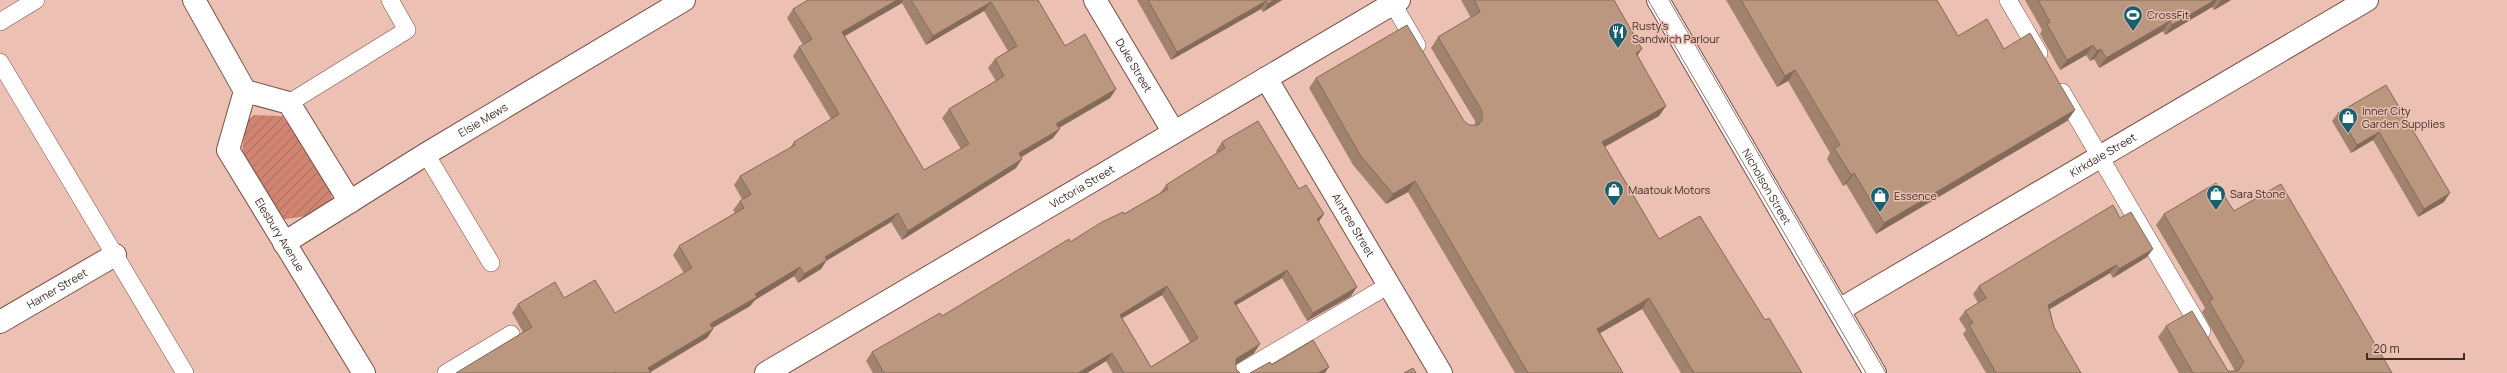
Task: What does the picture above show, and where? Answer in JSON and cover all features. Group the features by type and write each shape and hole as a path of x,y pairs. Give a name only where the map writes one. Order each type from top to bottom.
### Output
{"street":[{"path":"194,0 245,91 289,103 350,202"},
{"name":"Elsie Mews","path":"284,243 426,154 684,0"},
{"name":"Duke Street","path":"1095,0 1173,131"},
{"name":"Nicholson Street","path":"1658,0 1875,373"},
{"name":"Kirkdale Street","path":"1838,310 2367,0"},
{"name":"Victoria Street","path":"766,373 1173,131 1396,2"},
{"name":"Aintree Street","path":"1266,78 1441,373"},
{"name":"Elesbury Avenue","path":"245,91 228,150 364,373"},
{"name":"Hamer Street","path":"0,322 115,255"}],"lane":[{"path":"0,22 36,0"},
{"path":"289,103 407,30 390,0"},
{"path":"2008,0 2210,346"},
{"path":"1396,2 1425,58"},
{"path":"0,62 5,79 115,255 185,373"},
{"path":"426,154 491,263"},
{"path":"1239,373 1389,285"},
{"path":"446,373 511,334"}],"shaded area":[{"path":"254,115 282,116 320,166 330,188 332,200 307,216 279,220 241,160 246,122"}],"building":[{"path":"808,0 897,0 842,32 924,170 969,144 949,109 1004,76 995,59 1017,46 991,2 933,36 911,0 1038,0 1065,46 1085,34 1116,89 1056,124 1060,129 1019,153 1022,159 908,231 898,213 825,257 827,260 804,274 800,267 755,294 757,297 710,324 713,329 648,368 651,373 456,373 532,327 518,304 555,282 564,298 595,280 615,313 692,268 679,246 744,208 740,201 751,194 740,176 795,145 794,142 839,114 799,47 812,39 793,9"},
{"path":"1148,0 1274,0 1268,4 1266,1 1177,52"},
{"path":"1474,0 1614,0 1642,49 1636,53 1666,106 1602,142 1659,239 1700,216 1765,320 1769,318 1802,373 1694,373 1649,298 1597,329 1623,373 1528,373 1415,181 1393,194 1360,155 1316,78 1407,25 1464,121 1469,125 1478,125 1482,120 1482,111 1438,37 1480,12"},
{"path":"1741,0 1937,0 1958,36 1987,19 2004,49 2030,33 2075,110 1884,223 1854,173 1851,175 1834,148 1840,145 1795,70 1785,76"},
{"path":"2038,0 2215,0 2172,25 2170,21 2106,58 2101,49 2097,51 2093,45 2067,60 2047,24 2050,22"},
{"path":"2386,85 2450,193 2424,209 2379,132 2357,145 2338,113"},
{"path":"1258,121 1299,189 1306,185 1324,214 1317,219 1357,287 1313,313 1287,270 1234,302 1260,344 1236,359 1236,369 1240,373 1124,373 1112,353 1078,373 884,373 872,352 940,313 942,316 1069,239 1070,242 1102,222 1123,212 1124,214 1168,189 1166,185 1225,148 1222,142","holes":["1167,286 1198,338 1151,367 1120,315"]},
{"path":"2216,183 2234,211 2281,184 2392,373 2193,373 2166,326 2192,311 2228,371 2238,371 2244,362 2209,301 2213,299 2164,214"},
{"path":"2113,205 2120,218 2131,212 2153,249 2119,269 2116,265 2048,305 2054,327 2081,373 1996,373 1969,325 1973,323 1965,311 1986,298 1979,286"},
{"path":"1313,340 1329,367 1318,373 1250,373 1270,362 1272,365"},
{"path":"1413,368 1416,373 1404,373"}],"tram line":[{"path":"1648,0 1866,373"},
{"path":"1669,0 1886,373"}],"place":[{"name":"CrossFit","path":"2133,32"},
{"name":"Rusty's Sandwich Parlour","path":"1618,49"},
{"name":"Inner City Garden Supplies","path":"2348,134"},
{"name":"Maatouk Motors","path":"1614,207"},
{"name":"Sara Stone","path":"2216,211"},
{"name":"Essence","path":"1880,213"}]}
